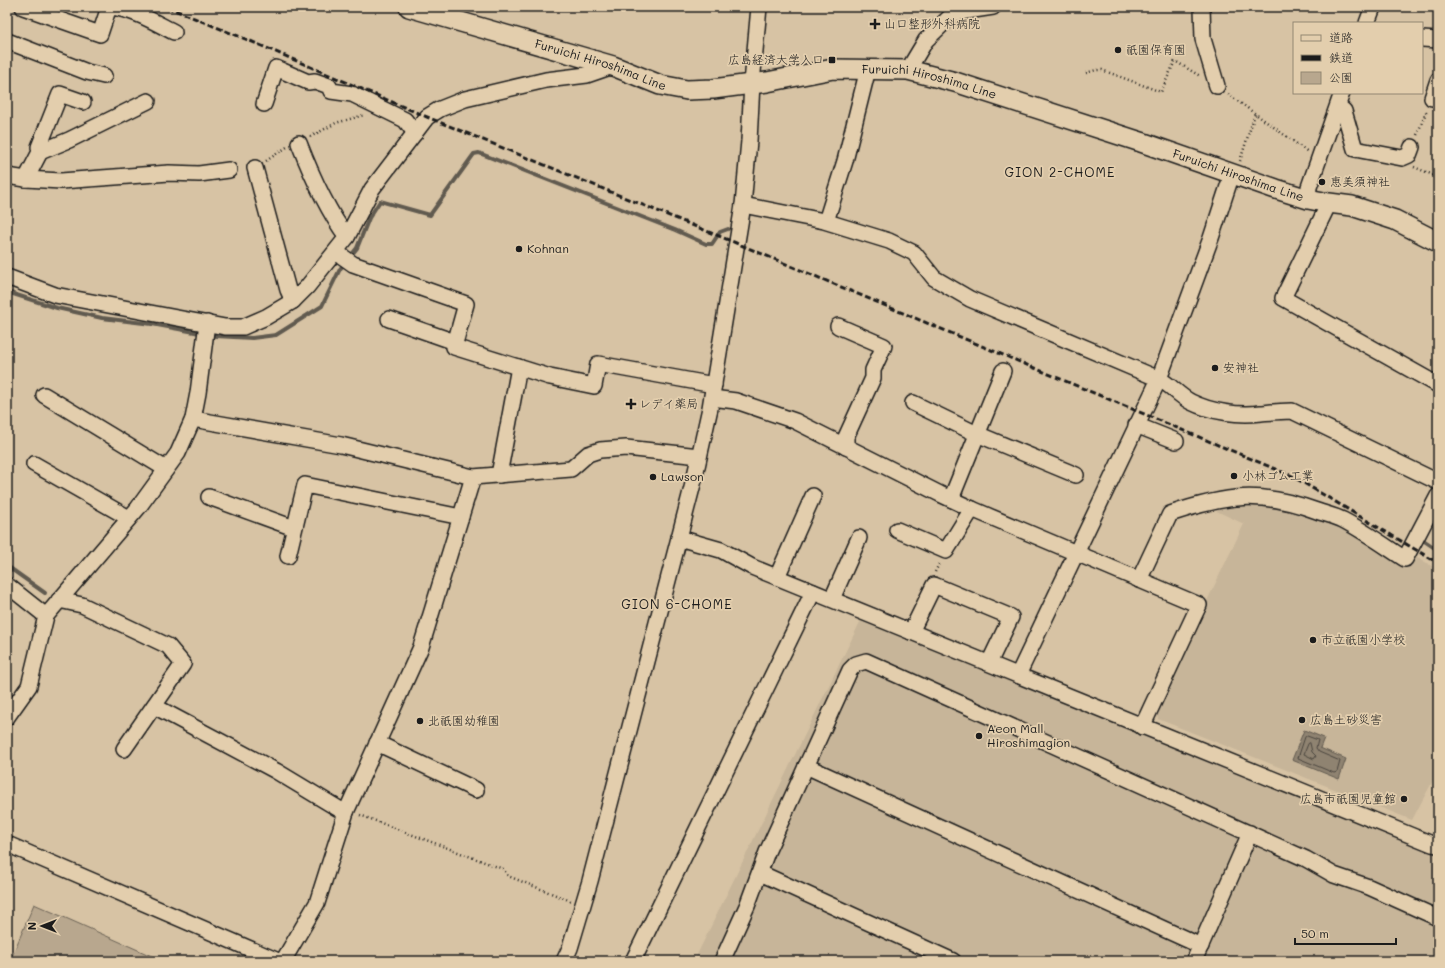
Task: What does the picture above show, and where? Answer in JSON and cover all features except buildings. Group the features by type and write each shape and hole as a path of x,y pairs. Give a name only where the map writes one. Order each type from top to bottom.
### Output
{"main road":[{"name":"Furuichi Hiroshima Line","path":"409,7 436,11 613,66 660,85 687,90 713,89 752,84 833,69 908,70 955,82 1141,142 1276,189 1329,203 1352,206 1395,220 1438,242"}],"street":[{"path":"23,7 100,34 110,7 118,8 142,16 174,32"},
{"path":"564,961 570,948 590,881 680,538 713,391 742,205 750,140 752,84 759,7"},
{"path":"908,70 926,40 954,13 993,7"},
{"path":"1202,7 1203,39 1217,86"},
{"path":"1367,22 1373,7"},
{"path":"1423,39 1438,40"},
{"path":"7,41 87,72 104,76"},
{"path":"7,277 55,295 225,327 243,327 266,317 293,301 307,287 347,237 372,189 427,117 440,109 464,99 546,80 587,75 613,66"},
{"path":"264,104 276,68 308,82 315,81 329,86 332,91 352,94 405,120 415,134"},
{"path":"828,214 846,161 868,69"},
{"path":"1432,98 1438,82"},
{"path":"26,179 40,152 39,147 60,94 83,102"},
{"path":"1340,100 1354,149 1402,158 1409,155 1412,147"},
{"path":"1308,198 1309,187 1319,156 1340,100"},
{"path":"40,152 69,140 148,101"},
{"path":"298,143 310,171 340,228 347,237"},
{"path":"255,168 288,290 293,301"},
{"path":"7,176 26,179 61,181 169,172 199,174 229,170"},
{"path":"1018,675 1159,379 1234,175"},
{"path":"1329,203 1283,298 1438,385"},
{"path":"742,205 824,221 890,240 914,253 934,278 970,299 1159,379 1168,384 1178,394 1190,402 1204,408 1232,413 1260,414 1279,411 1292,411 1438,482"},
{"path":"336,252 353,264 466,304 454,347 550,377 594,386 598,364 713,391 736,401 796,421 972,509 1199,605 1142,727"},
{"path":"389,319 455,342"},
{"path":"7,716 29,686 46,616 129,518 178,453 193,419 207,323"},
{"path":"838,326 884,346 873,370 873,378 846,437 846,447"},
{"path":"499,475 519,367"},
{"path":"951,499 1002,371"},
{"path":"44,395 166,469"},
{"path":"913,403 977,434 1076,476"},
{"path":"193,419 341,445 473,477 571,469 588,454 600,450 626,448 699,456"},
{"path":"1136,425 1176,441"},
{"path":"34,464 129,518"},
{"path":"283,961 317,903 346,811 421,647 473,477"},
{"path":"288,556 305,485 460,517"},
{"path":"777,577 813,496"},
{"path":"1139,580 1170,514 1200,504 1230,498 1265,497 1296,503 1342,520 1406,559 1438,496"},
{"path":"209,497 294,528"},
{"path":"897,530 943,557 972,509"},
{"path":"680,538 720,550 752,567 1142,727 1432,844 1438,845"},
{"path":"832,599 859,538"},
{"path":"911,632 934,585 1011,617 989,663"},
{"path":"7,586 46,616"},
{"path":"633,961 813,592"},
{"path":"59,600 82,605 168,646 183,664 124,749"},
{"path":"722,961 747,906 767,852 850,670 856,664 866,661 1250,833 1306,859 1334,875 1374,889 1438,918"},
{"path":"154,706 276,771 339,810 346,811"},
{"path":"377,744 476,790"},
{"path":"806,766 1201,946"},
{"path":"1194,961 1250,833"},
{"path":"7,844 278,961"},
{"path":"760,873 953,961"}],"path":[{"path":"1086,73 1102,70 1161,92 1175,61 1217,86 1314,156 1319,156"},
{"path":"1412,147 1432,98"},
{"path":"1234,175 1255,114"},
{"path":"1410,166 1438,177"},
{"path":"346,811 503,869 508,876 576,903"}],"shaded area":[{"name":"市立祇園小学校","path":"1249,499 1326,514 1407,568 1414,555 1438,570 1438,771 1412,820 1158,719 1155,709 1244,524 1206,506"},
{"name":"Aeon Mall Hiroshimagion","path":"862,618 1438,852 1438,961 694,961"}],"green space":[{"path":"34,904 163,961 10,961"}],"water":[{"path":"1304,730 1324,738 1320,748 1346,759 1339,779 1292,760"}],"waterway":[{"path":"349,258 357,248 369,218 380,201 430,215 474,154 479,153 675,230 706,244 712,244 720,232 728,229"},
{"path":"7,292 57,308 102,318 152,324 216,336 252,338 276,335 322,306 340,269 345,263"},
{"path":"1423,540 1438,550"},
{"path":"7,566 45,593"}],"railway":[{"path":"167,7 427,117 736,243 1292,476 1438,563"}],"place":[{"name":"山口整形外科病院","path":"875,24"},
{"name":"祇園保育園","path":"1118,50"},
{"name":"広島経済大学入口","path":"832,60"},
{"name":"恵美須神社","path":"1322,182"},
{"name":"Kohnan","path":"519,249"},
{"name":"安神社","path":"1215,368"},
{"name":"レデイ薬局","path":"631,404"},
{"name":"小林ゴム工業","path":"1234,476"},
{"name":"Lawson","path":"653,477"},
{"name":"市立祇園小学校","path":"1313,640"},
{"name":"広島土砂災害","path":"1302,720"},
{"name":"北祇園幼稚園","path":"420,721"},
{"name":"Aeon Mall Hiroshimagion","path":"979,736"},
{"name":"広島市祇園児童館","path":"1404,799"}],"district":[{"name":"GION 2-CHOME","path":"1060,172"},
{"name":"GION 6-CHOME","path":"677,604"}]}
